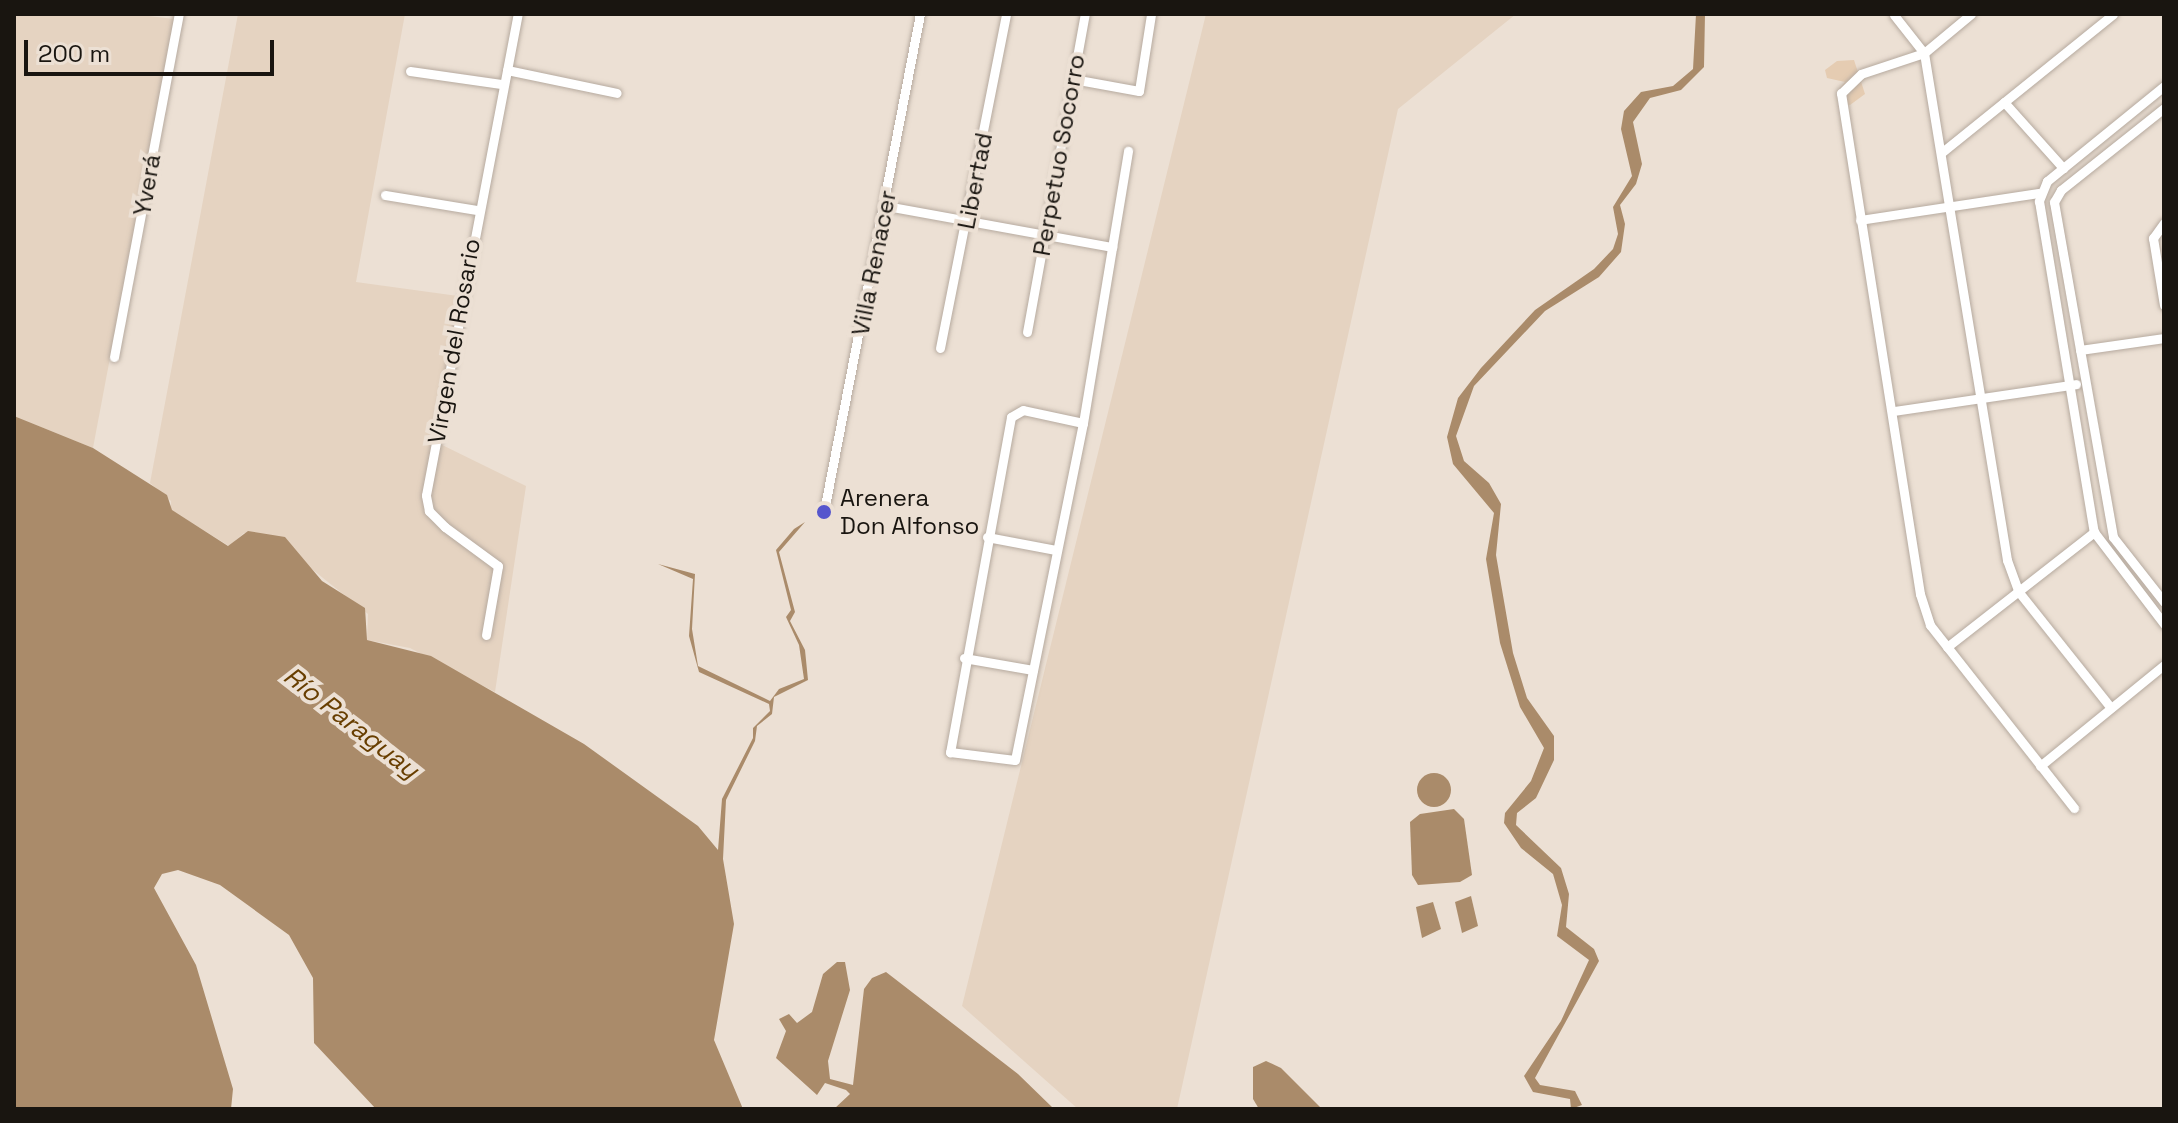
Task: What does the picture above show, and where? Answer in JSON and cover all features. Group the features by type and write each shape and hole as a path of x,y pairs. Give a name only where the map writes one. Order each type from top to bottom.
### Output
{"street":[{"name":"Yverá","path":"114,357 179,14"},
{"name":"Virgen del Rosario","path":"486,635 498,566 445,527 429,511 426,495 501,84 507,70 518,14"},
{"name":"Villa Renacer","path":"824,511 886,206 920,14"},
{"name":"Libertad","path":"940,348 968,221 1006,14"},
{"name":"Perpetuo Socorro","path":"1027,332 1085,14"},
{"path":"1073,79 1139,91 1151,14"},
{"path":"1971,14 1924,53 1861,74 1841,93 1894,411 1920,594 1930,625 2074,808"},
{"path":"1941,153 2113,14"},
{"path":"1894,15 1924,53 2007,560 2018,591 2111,708"},
{"path":"507,70 617,93"},
{"path":"410,71 501,84"},
{"path":"2164,86 2046,183 2039,197 2094,532 2164,624"},
{"path":"2004,102 2063,168"},
{"path":"1860,220 1950,207 2056,197 2164,108"},
{"path":"1083,423 1023,410 1011,417 964,658 950,752 1014,762 1083,423 1128,151"},
{"path":"2046,183 2056,197 2113,537 2164,602"},
{"path":"385,195 477,210"},
{"path":"886,206 1112,247"},
{"path":"2164,223 2153,238 2164,305"},
{"path":"2080,350 2164,338"},
{"path":"1894,411 2085,383"},
{"path":"1947,647 2094,532"},
{"path":"987,537 1056,550"},
{"path":"964,658 1033,670"},
{"path":"2040,766 2164,665"}],"shaded area":[{"path":"14,14 132,14 174,19 93,448 14,416"},
{"path":"238,14 405,14 356,282 458,296 434,441 526,486 495,692 410,648 367,640 368,614 303,562 244,533 229,546 171,510 171,501 150,483"},
{"path":"1206,14 1516,14 1398,109 1177,1109 1078,1109 962,1006"},
{"path":"1854,60 1865,94 1850,105 1839,103 1838,91 1845,82 1827,78 1825,70 1837,61"}],"water":[{"path":"1696,14 1705,14 1704,67 1681,90 1650,98 1633,122 1642,164 1636,184 1620,205 1625,224 1621,252 1599,277 1545,311 1474,386 1456,436 1464,461 1489,483 1501,504 1496,555 1513,653 1527,698 1554,736 1554,760 1536,798 1517,813 1516,825 1561,868 1569,894 1566,927 1594,949 1599,961 1535,1078 1540,1085 1575,1091 1582,1105 1571,1109 1570,1099 1533,1092 1524,1076 1561,1021 1589,960 1557,936 1562,905 1553,874 1521,848 1504,823 1505,813 1531,781 1544,748 1520,707 1500,643 1486,559 1494,513 1453,464 1447,437 1458,398 1481,368 1535,310 1594,269 1613,249 1618,234 1613,207 1632,176 1621,129 1624,111 1641,92 1673,86 1693,69"},
{"name":"Río Paraguay","path":"14,416 93,448 167,495 172,510 228,546 248,531 285,537 322,581 365,608 367,640 431,656 584,744 698,826 718,850 722,799 753,738 753,728 770,711 769,704 699,672 689,636 693,579 658,564 695,574 692,629 698,666 770,701 779,689 804,679 799,645 786,617 791,610 776,550 794,529 805,522 779,552 795,612 790,621 805,650 808,680 774,697 772,714 757,726 755,741 726,800 723,859 734,924 714,1040 743,1109 376,1109 314,1043 313,978 289,935 220,885 178,870 162,874 154,888 196,965 233,1089 231,1109 14,1109"},
{"path":"1434,773 1446,778 1451,790 1446,802 1434,807 1422,802 1417,790 1422,778"},
{"path":"1454,809 1464,819 1472,875 1460,882 1418,885 1412,875 1410,822 1420,814"},
{"path":"1471,896 1478,926 1462,933 1455,902"},
{"path":"1433,902 1441,929 1422,938 1416,907"},
{"path":"837,962 845,962 850,990 828,1061 830,1079 853,1085 864,989 872,978 886,972 1018,1074 1054,1109 834,1109 850,1094 846,1090 825,1083 817,1095 776,1058 786,1031 779,1019 789,1014 797,1023 812,1012 823,974"},
{"path":"1266,1061 1281,1068 1322,1109 1259,1109 1253,1099 1253,1067"}],"place":[{"name":"Arenera Don Alfonso","path":"824,512"}]}
